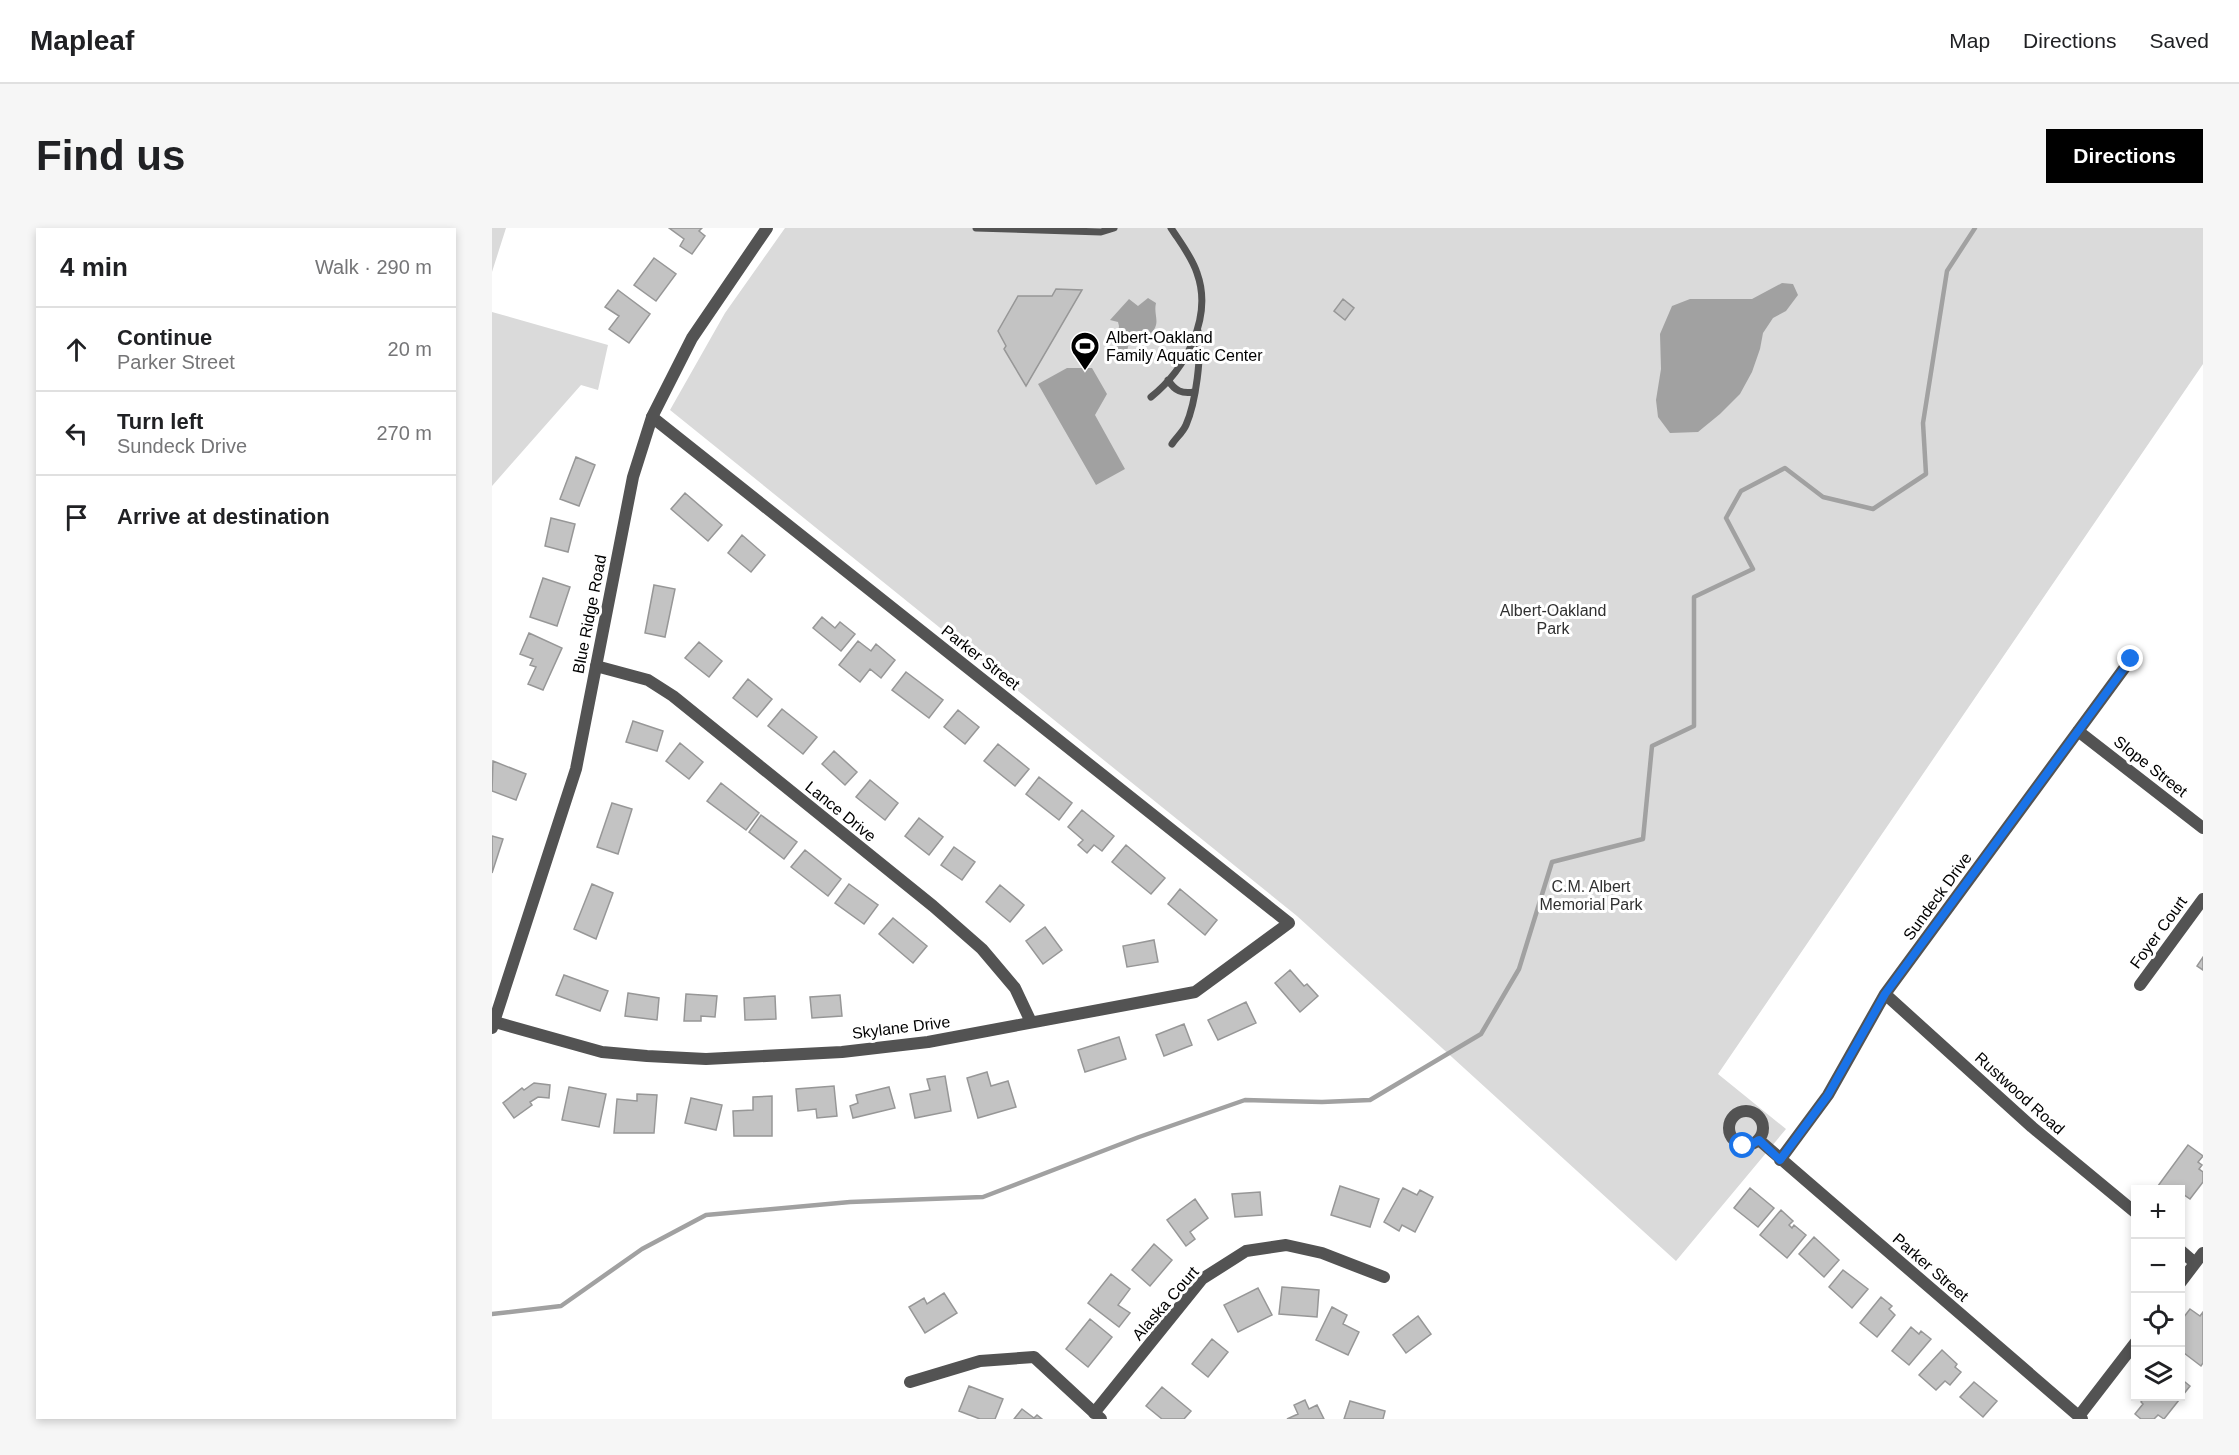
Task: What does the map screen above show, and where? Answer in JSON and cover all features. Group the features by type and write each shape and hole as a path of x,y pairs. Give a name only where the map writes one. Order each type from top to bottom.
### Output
{"street":[{"name":"Blue Ridge Road","path":"493,1025 576,769 633,477 652,417 692,338 767,228"},
{"name":"Parker Street","path":"652,417 1289,923"},
{"name":"Sundeck Drive","path":"1780,1160 1828,1095 1885,994 2131,659"},
{"name":"Lance Drive","path":"596,666 648,680 673,696 933,906 982,949 1015,988 1031,1022"},
{"name":"Slope Street","path":"2078,731 2203,828"},
{"name":"Foyer Court","path":"2140,985 2203,899"},
{"name":"Skylane Drive","path":"493,1025 602,1052 706,1059 842,1052 928,1042 1195,992 1289,923"},
{"name":"Rustwood Road","path":"1885,994 2032,1127 2131,1209"},
{"name":"Parker Street","path":"1759,1140 2081,1418"},
{"name":"Alaska Court","path":"1097,1416 1202,1279 1246,1251 1286,1245 1322,1252 1384,1277"},
{"path":"2185,1252 2199,1258 2185,1277"},
{"path":"2081,1418 2132,1347"},
{"path":"910,1382 980,1361 1034,1357 1097,1416"}],"lane":[{"path":"976,228 1101,232 1114,228"},
{"path":"1151,397 1183,361 1198,331 1202,306 1197,271 1171,228"},
{"path":"1172,444 1186,426 1194,392 1200,343 1198,331"},
{"path":"1168,380 1184,394 1194,392"}],"green space":[{"path":"492,228 506,228 492,272"},
{"name":"Albert-Oakland Park","path":"785,228 2203,228 2203,364 1718,1074 1786,1129 1676,1261 1297,916 670,410 725,313"},
{"path":"492,312 608,345 598,390 581,385 492,486"}],"shaded area":[{"path":"1782,283 1793,284 1798,295 1786,311 1773,318 1763,333 1752,372 1740,394 1698,432 1670,433 1658,417 1656,400 1661,369 1660,334 1672,306 1690,299 1752,299"},
{"path":"1148,298 1156,303 1154,330 1150,334 1135,336 1129,343 1127,351 1120,352 1116,349 1118,322 1110,320 1129,299 1138,306"},
{"path":"1067,368 1092,368 1107,394 1095,415 1125,469 1096,485 1038,384"}],"building":[{"path":"669,228 702,228 699,231 705,236 692,254 680,246 684,239"},
{"path":"654,258 676,274 656,301 634,285"},
{"path":"1056,289 1082,290 1026,386 1004,349 1006,346 998,331 1018,296 1052,296"},
{"path":"618,290 650,314 629,343 609,329 619,316 605,307"},
{"path":"1343,299 1354,308 1345,320 1334,311"},
{"path":"576,457 595,465 579,506 560,499"},
{"path":"685,493 722,525 708,541 671,509"},
{"path":"551,518 575,524 568,552 545,546"},
{"path":"742,535 765,555 751,572 728,553"},
{"path":"543,578 570,587 557,626 530,617"},
{"path":"654,585 675,589 665,637 645,633"},
{"path":"822,617 835,628 840,622 855,634 841,651 813,628"},
{"path":"529,633 562,648 543,690 528,684 536,667 530,665 533,659 520,654"},
{"path":"858,641 871,651 876,644 895,660 881,678 870,669 860,682 839,665"},
{"path":"699,642 722,661 709,677 685,658"},
{"path":"906,672 943,700 929,718 892,690"},
{"path":"748,679 772,699 757,717 733,698"},
{"path":"782,709 817,737 803,754 768,726"},
{"path":"958,710 979,727 965,744 944,727"},
{"path":"633,721 663,731 657,751 626,742"},
{"path":"680,743 703,762 689,779 666,761"},
{"path":"998,744 1029,769 1015,786 984,761"},
{"path":"834,751 857,772 845,785 822,764"},
{"path":"493,761 526,774 516,800 492,791"},
{"path":"1039,777 1072,803 1059,820 1026,794"},
{"path":"870,780 898,803 885,820 856,797"},
{"path":"721,783 759,813 746,830 707,801"},
{"path":"612,803 632,809 618,854 597,847"},
{"path":"1082,810 1114,836 1102,851 1094,845 1087,853 1078,845 1083,840 1068,827"},
{"path":"761,815 797,842 784,859 749,832"},
{"path":"919,818 943,837 929,855 905,836"},
{"path":"492,836 503,839 492,873"},
{"path":"1126,845 1165,878 1151,894 1112,862"},
{"path":"954,847 975,862 962,880 941,865"},
{"path":"805,850 841,879 828,896 791,867"},
{"path":"592,884 613,893 596,939 574,929"},
{"path":"849,884 878,905 864,924 835,903"},
{"path":"1000,885 1024,905 1010,922 986,902"},
{"path":"1180,889 1217,920 1205,935 1168,904"},
{"path":"893,918 927,946 913,963 879,934"},
{"path":"1045,927 1062,950 1043,964 1026,941"},
{"path":"1154,940 1158,962 1127,967 1123,946"},
{"path":"2203,957 2203,970 2197,966"},
{"path":"1290,970 1304,986 1307,984 1318,996 1300,1012 1275,983"},
{"path":"564,975 608,991 600,1011 556,995"},
{"path":"628,993 659,998 657,1020 625,1016"},
{"path":"686,994 717,996 715,1017 701,1016 701,1021 684,1021"},
{"path":"840,995 842,1016 812,1018 810,997"},
{"path":"775,996 776,1019 745,1020 744,998"},
{"path":"1246,1002 1256,1023 1218,1040 1208,1020"},
{"path":"1184,1024 1192,1045 1164,1056 1156,1035"},
{"path":"1119,1037 1126,1059 1085,1072 1078,1050"},
{"path":"987,1072 991,1086 1008,1081 1016,1107 978,1118 967,1078"},
{"path":"945,1076 951,1111 915,1118 910,1094 930,1090 927,1079"},
{"path":"534,1083 550,1085 549,1098 538,1097 530,1102 532,1105 514,1118 503,1103 522,1088 524,1090"},
{"path":"834,1086 837,1116 817,1118 816,1109 798,1111 796,1089"},
{"path":"569,1087 606,1094 599,1127 562,1120"},
{"path":"889,1087 895,1108 853,1118 850,1106 858,1103 856,1095"},
{"path":"637,1094 657,1095 654,1133 614,1133 617,1099 637,1101"},
{"path":"772,1096 772,1136 734,1136 733,1111 753,1110 753,1097"},
{"path":"691,1098 722,1105 716,1130 685,1123"},
{"path":"2188,1145 2203,1156 2198,1162 2202,1165 2199,1169 2203,1172 2203,1182 2190,1199 2185,1196 2185,1185 2159,1185"},
{"path":"1340,1186 1379,1199 1370,1227 1331,1215"},
{"path":"1403,1188 1417,1195 1420,1190 1433,1197 1415,1232 1402,1225 1399,1231 1384,1222"},
{"path":"1750,1188 1774,1208 1758,1227 1734,1208"},
{"path":"1260,1192 1262,1215 1235,1217 1232,1194"},
{"path":"1195,1199 1208,1218 1190,1232 1195,1239 1186,1246 1167,1220"},
{"path":"1781,1210 1793,1221 1789,1225 1792,1228 1794,1225 1806,1235 1787,1258 1760,1235"},
{"path":"1814,1237 1839,1260 1824,1277 1799,1254"},
{"path":"1154,1244 1172,1260 1150,1286 1132,1270"},
{"path":"1843,1270 1868,1289 1852,1308 1829,1287"},
{"path":"1111,1274 1130,1289 1118,1305 1130,1313 1119,1327 1088,1303"},
{"path":"1282,1287 1319,1290 1317,1317 1279,1314"},
{"path":"1258,1288 1272,1315 1238,1332 1224,1305"},
{"path":"944,1293 957,1313 925,1333 909,1307 924,1298 927,1304"},
{"path":"1881,1297 1892,1306 1889,1309 1895,1315 1877,1337 1860,1323"},
{"path":"1332,1307 1347,1315 1343,1324 1359,1332 1348,1355 1316,1340"},
{"path":"2190,1309 2200,1316 2203,1312 2203,1363 2201,1366 2185,1354 2185,1316"},
{"path":"1418,1316 1431,1334 1406,1353 1393,1335"},
{"path":"1090,1319 1112,1337 1088,1367 1066,1349"},
{"path":"1911,1327 1919,1334 1921,1331 1931,1339 1909,1365 1892,1351"},
{"path":"1212,1339 1228,1352 1208,1377 1192,1364"},
{"path":"1942,1350 1957,1364 1955,1367 1961,1372 1950,1385 1945,1381 1936,1390 1919,1375"},
{"path":"1974,1382 1997,1401 1983,1417 1960,1397"},
{"path":"2185,1382 2190,1386 2185,1392"},
{"path":"969,1386 1003,1399 995,1419 980,1419 959,1411"},
{"path":"1162,1387 1191,1411 1184,1419 1162,1419 1146,1406"},
{"path":"1305,1400 1309,1409 1317,1405 1324,1419 1287,1419 1298,1414 1294,1405"},
{"path":"1350,1401 1385,1411 1383,1419 1344,1419"},
{"path":"2178,1401 2164,1419 2158,1415 2154,1419 2141,1419 2135,1414 2143,1404 2141,1402"},
{"path":"1022,1409 1034,1418 1037,1415 1042,1419 1014,1419"}],"waterway":[{"path":"492,1314 561,1306 642,1249 706,1215 850,1202 983,1197 1139,1137 1245,1100 1322,1102 1370,1100 1481,1034 1519,969 1552,862 1643,839 1652,746 1694,726 1694,597 1753,569 1726,518 1741,491 1785,468 1823,497 1873,509 1926,474 1923,423 1947,271 1975,228"}],"place":[{"name":"Albert-Oakland Family Aquatic Center","path":"1085,372"}],"route":[{"path":"1743,1146 1749,1146 1759,1140 1780,1160 1828,1095 1885,994 2131,659"}],"park label":[{"name":"C.M. Albert Memorial Park","path":"1591,895"}]}
